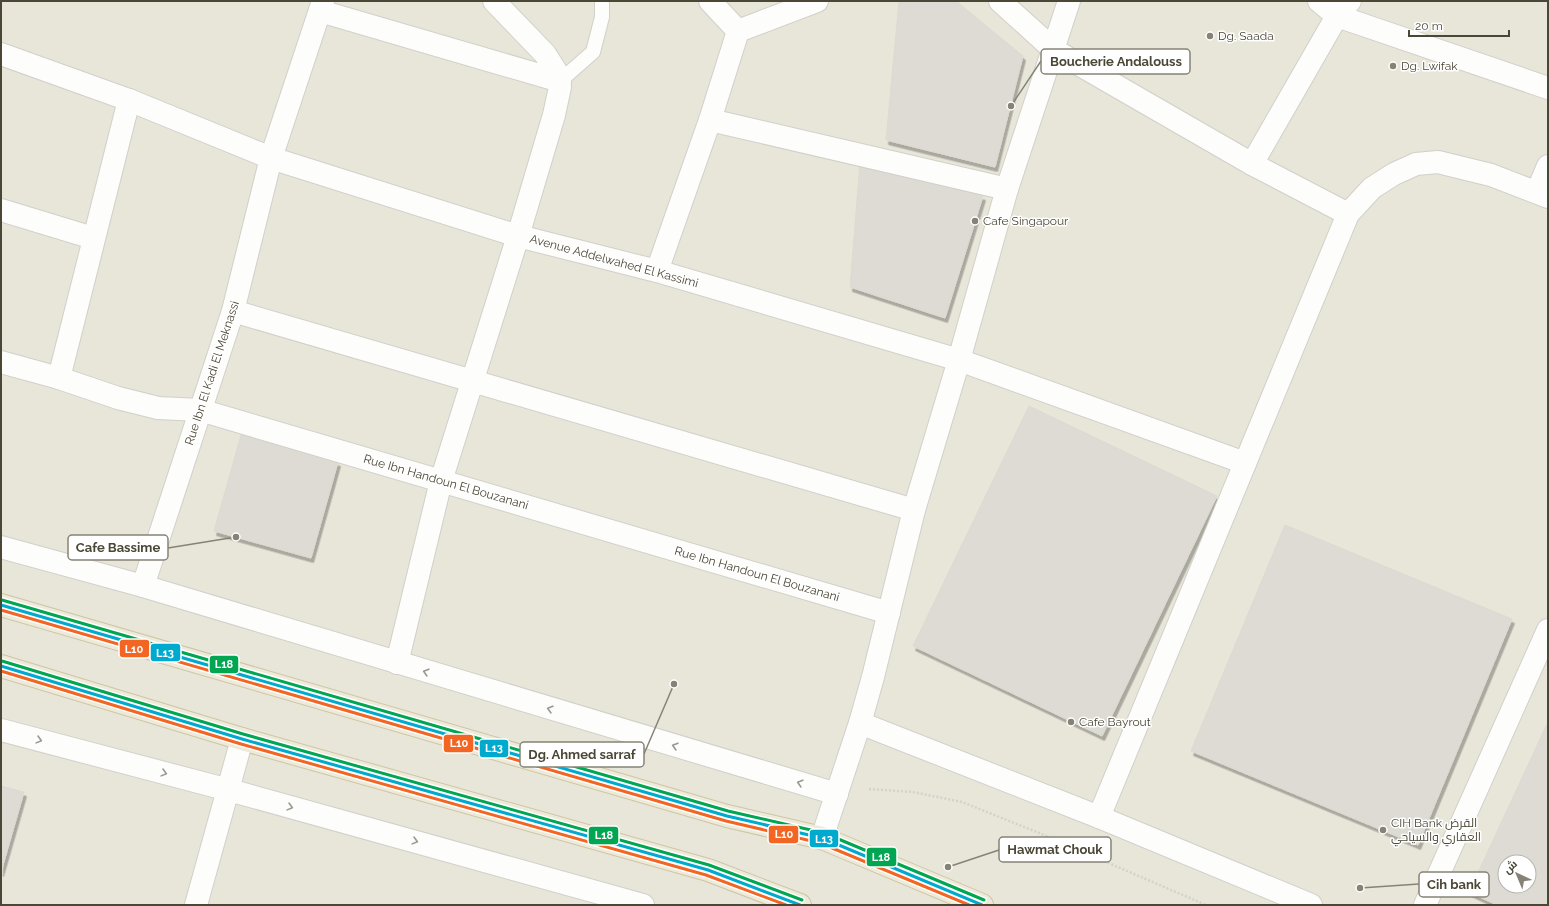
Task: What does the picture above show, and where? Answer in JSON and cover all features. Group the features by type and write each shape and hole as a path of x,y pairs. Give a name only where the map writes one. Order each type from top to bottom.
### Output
{"highway":[{"path":"1,605 727,816 822,838 982,905"},
{"path":"1,666 242,739 708,870 800,905"}],"street":[{"path":"397,663 441,481 518,236 559,95 560,81 556,70 541,49 494,1"},
{"path":"710,1 738,31"},
{"path":"738,31 817,1"},
{"path":"1000,1 1054,50 1252,164 1348,214"},
{"path":"822,838 860,723 914,510 959,360 1007,189 1069,1"},
{"path":"1319,1 1546,85"},
{"path":"322,6 560,81"},
{"name":"Rue Ibn El Kadi El Meknassi","path":"143,586 233,311 271,158 322,6"},
{"path":"1252,164 1344,9"},
{"path":"657,270 710,120 738,31"},
{"path":"1,54 129,100 271,158"},
{"path":"59,378 93,238 129,100"},
{"path":"710,120 1007,189"},
{"name":"Avenue Addelwahed El Kassimi","path":"271,158 518,236 657,270 959,360 1245,463"},
{"path":"1099,817 1348,214 1372,188 1394,174 1416,164 1438,162 1491,175 1542,194 1548,166"},
{"path":"1,210 93,238"},
{"path":"233,311 471,382 914,510"},
{"name":"Rue Ibn Handoun El Bouzanani","path":"1,362 59,378 118,398 158,408 200,410 889,613"},
{"path":"1,547 143,586 837,794"},
{"path":"1425,905 1548,630"},
{"path":"860,723 1099,817 1310,905"},
{"path":"1,730 229,790 642,905"},
{"path":"196,905 242,739"}],"lane":[{"path":"560,81 593,52 602,18 602,1"}],"path":[{"path":"837,794 866,789 913,792 962,802 1039,833 1206,905"}],"shaded area":[{"path":"1,1 1548,1 1548,905 1,905"}],"building":[{"path":"899,1 956,1 1023,56 995,167 886,140"},
{"path":"860,163 983,196 945,318 850,287"},
{"path":"1029,406 1217,496 1102,736 913,646"},
{"path":"241,435 338,462 311,558 214,531"},
{"path":"1285,525 1512,619 1418,845 1191,751"},
{"path":"1548,722 1548,905 1497,905 1469,892"},
{"path":"1,786 24,792 1,872"}],"transit line":[{"name":"L18","path":"2,600 728,811 824,833 984,900"},
{"name":"L13","path":"1,605 727,816 822,838 982,905"},
{"name":"L10","path":"1,610 726,821 820,843 969,905"},
{"name":"L18","path":"2,661 243,734 709,865 802,900"},
{"name":"L13","path":"1,666 242,739 708,870 800,905"},
{"name":"L10","path":"1,671 241,744 706,875 786,905"}],"place":[{"name":"Dg. Saada","path":"1210,36"},
{"name":"Dg. Lwifak","path":"1393,66"},
{"name":"Boucherie Andalouss","path":"1011,106"},
{"name":"Cafe Singapour","path":"975,221"},
{"name":"Cafe Bassime","path":"236,537"},
{"name":"Dg. Ahmed sarraf","path":"674,684"},
{"name":"Cafe Bayrout","path":"1071,722"},
{"name":"CIH Bank القرض العقاري والسياحي","path":"1383,830"},
{"name":"Hawmat Chouk","path":"948,867"},
{"name":"Cih bank","path":"1360,888"}]}
